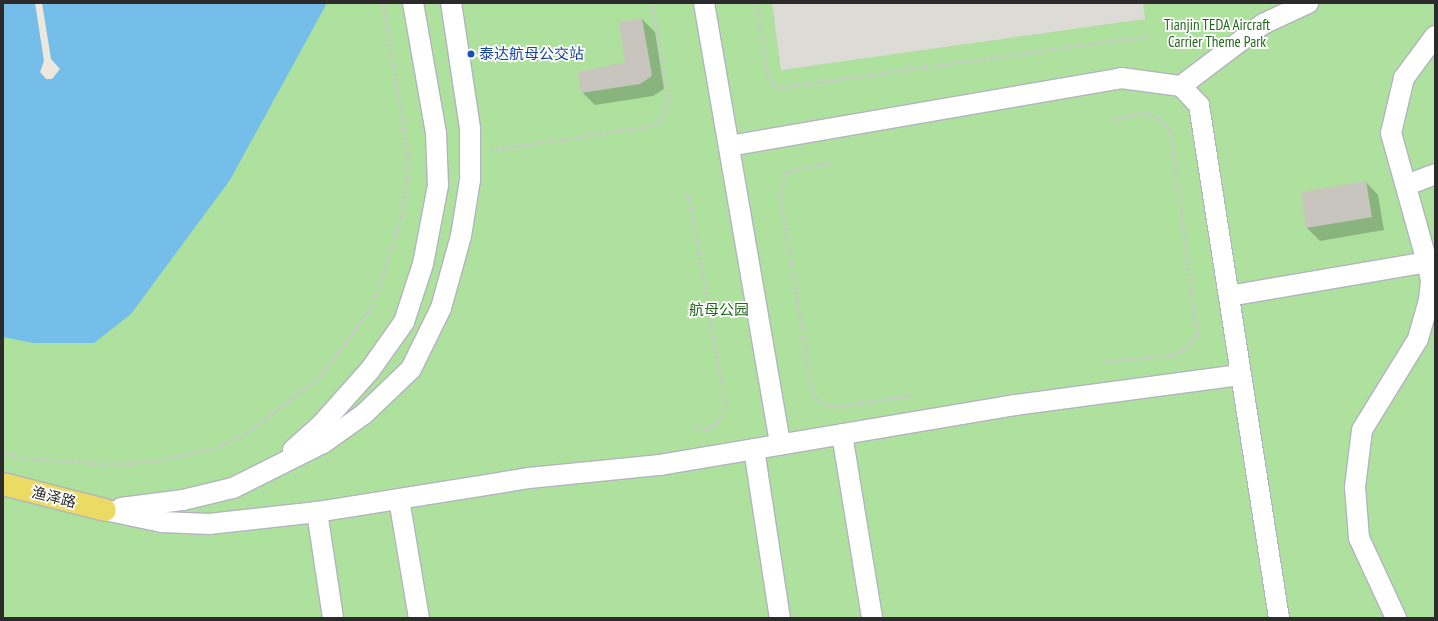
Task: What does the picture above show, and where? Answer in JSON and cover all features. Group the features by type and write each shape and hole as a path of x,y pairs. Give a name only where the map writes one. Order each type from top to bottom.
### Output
{"main road":[{"name":"渔泽路","path":"3,484 105,510"}],"street":[{"path":"272,468 321,426 370,370 404,322 423,264 438,185 436,134 413,3"},
{"path":"105,510 182,500 233,488 323,443 364,414 411,369 441,308 461,236 472,157 451,3"},
{"path":"704,3 730,146 780,444"},
{"path":"1181,86 1263,24 1308,3"},
{"path":"1396,618 1358,538 1355,487 1362,430 1418,339 1428,300 1431,280 1427,262 1407,185 1391,134 1404,78 1435,36"},
{"path":"730,146 1121,78 1181,86 1199,105 1279,618"},
{"path":"1407,185 1435,174"},
{"path":"1229,296 1427,262"},
{"path":"105,510 162,522 209,524 317,512 529,478 660,465 1015,405 1241,375"},
{"path":"842,434 872,618"},
{"path":"754,449 780,618"},
{"path":"399,499 419,618"},
{"path":"317,512 334,618"}],"path":[{"path":"3,452 27,458 107,464 147,462 216,448 247,433 319,378 372,306 401,218 409,165 383,3"},
{"path":"488,150 649,126 660,121 668,102 652,3"},
{"path":"756,3 768,75 776,88 1148,36"},
{"path":"1103,362 1171,355 1182,351 1197,335 1170,130 1156,117 1142,113 1111,121"},
{"path":"829,163 787,172 780,193 813,395 826,405 840,406 914,395"},
{"path":"684,193 690,198 726,406 717,424 706,430 694,427"}],"green space":[{"name":"航母公园","path":"3,3 1435,3 1435,618 3,618"}],"shaded area":[{"path":"772,3 1143,3 1145,19 781,70"}],"water":[{"path":"3,3 327,3 230,180 131,314 94,343 33,343 3,337"}],"pier":[{"path":"35,3 42,3 51,59 60,69 52,79 46,79 40,72 44,61"}],"building":[{"path":"642,18 652,76 640,84 581,93 578,72 625,62 619,22"},
{"path":"1366,181 1372,217 1306,228 1301,192"}],"place":[{"name":"泰达航母公交站","path":"471,54"}],"park label":[{"name":"Tianjin TEDA Aircraft Carrier Theme Park","path":"1217,32"}]}
